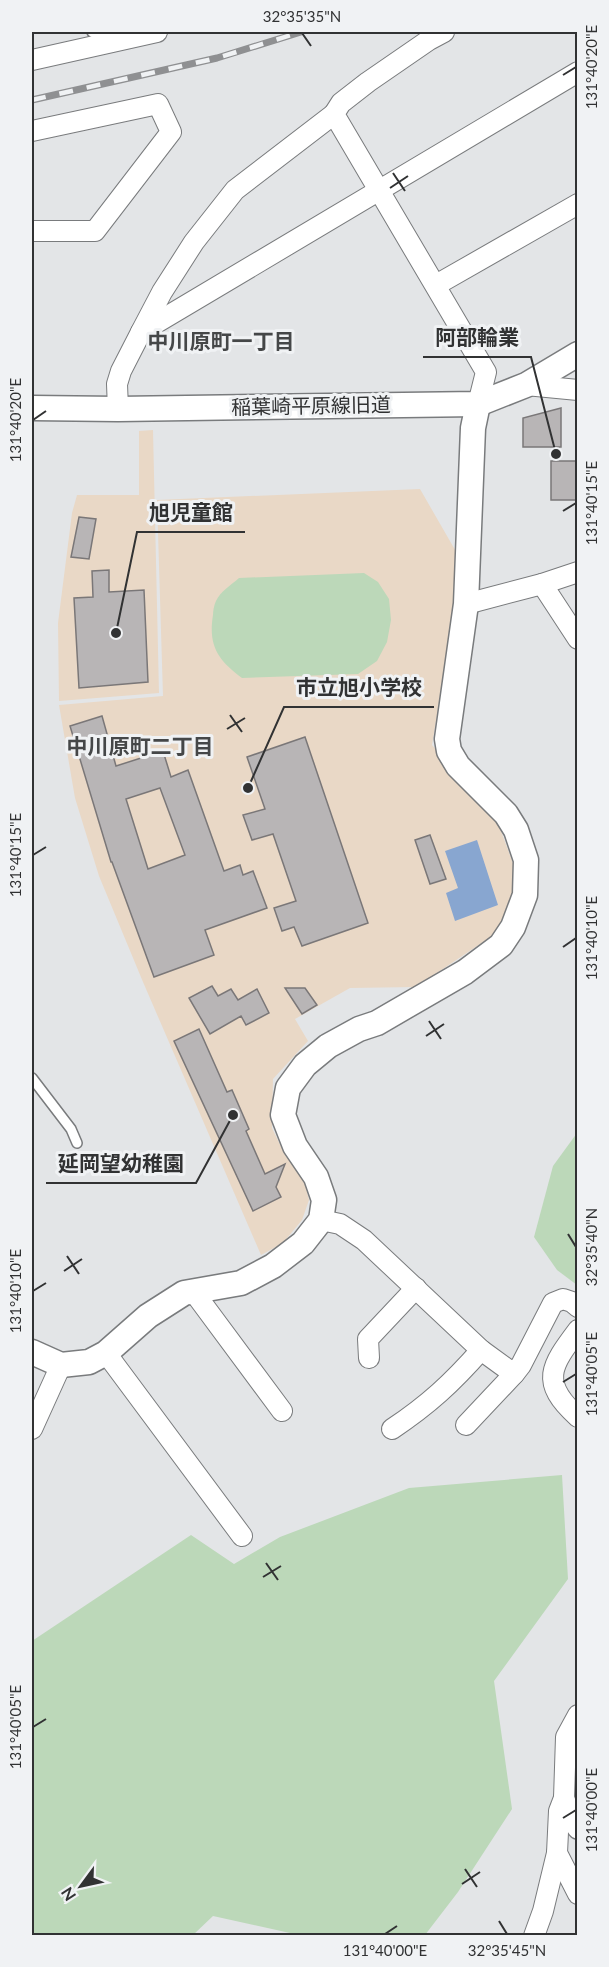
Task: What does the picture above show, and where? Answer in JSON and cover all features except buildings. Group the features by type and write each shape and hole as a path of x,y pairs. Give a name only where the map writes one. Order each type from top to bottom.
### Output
{"street":[{"path":"32,60 157,32"},
{"path":"118,410 117,384 121,371 162,292 194,242 235,190 334,114 341,103 368,82 444,32"},
{"path":"141,332 578,72"},
{"path":"32,131 158,104 171,132 95,231 32,231"},
{"path":"32,1352 61,1365 88,1362 106,1353 148,1316 184,1293 241,1283 273,1266 303,1243 321,1220 324,1200 316,1177 295,1146 283,1115 288,1088 305,1065 328,1046 359,1029 378,1023 456,978 501,945 513,927 525,895 526,860 516,830 506,814 458,765 449,751 447,739 466,604 473,428 486,372 334,114"},
{"path":"436,285 578,204"},
{"name":"稲葉崎平原線旧道","path":"32,408 118,410 478,404 526,386 578,354"},
{"path":"526,386 578,390"},
{"path":"466,604 578,573"},
{"path":"542,584 578,639"},
{"path":"321,1220 340,1224 364,1240 481,1350 514,1374"},
{"path":"369,1358 368,1339 416,1288"},
{"path":"193,1291 282,1411"},
{"path":"466,1425 521,1365 553,1304 563,1299 572,1302 578,1308"},
{"path":"578,1330 558,1357 552,1371 555,1389 567,1407 578,1417"},
{"path":"392,1429 417,1412 451,1383 481,1350"},
{"path":"106,1353 242,1536"},
{"path":"32,1429 61,1365"},
{"path":"534,1935 543,1911 557,1853 559,1810 564,1798 566,1737 578,1714"},
{"path":"564,1798 578,1829"},
{"path":"557,1853 578,1894"}],"lane":[{"path":"92,32 111,42"},
{"path":"32,1078 71,1129 77,1143"}],"shaded area":[{"path":"153,430 159,693 59,701 58,623 72,513 77,495 139,495 139,431"},
{"path":"420,489 458,555 454,610 432,745 498,823 514,866 513,898 498,932 416,987 350,988 295,1019 308,1041 273,1079 272,1128 285,1155 304,1179 309,1200 302,1220 283,1243 261,1255 99,876 75,798 59,705 163,696 157,500"}],"green space":[{"path":"364,573 378,582 389,599 391,620 387,642 377,661 358,674 242,678 227,665 217,651 212,635 213,610 220,595 239,578"},
{"path":"577,1133 577,1285 557,1270 534,1237 553,1166"},
{"path":"562,1475 568,1579 494,1681 512,1809 458,1892 425,1935 299,1935 213,1916 193,1935 32,1935 32,1641 191,1535 234,1564 280,1537 409,1488"}],"water":[{"path":"477,840 498,905 455,921 446,893 458,888 445,851"}],"railway":[{"path":"32,100 217,58 301,32"}],"place":[{"name":"阿部輪業","path":"556,454"},
{"name":"旭児童館","path":"116,633"},
{"name":"市立旭小学校","path":"248,788"},
{"name":"延岡望幼稚園","path":"233,1115"}],"district":[{"name":"中川原町一丁目","path":"221,342"},
{"name":"中川原町二丁目","path":"140,747"}]}
